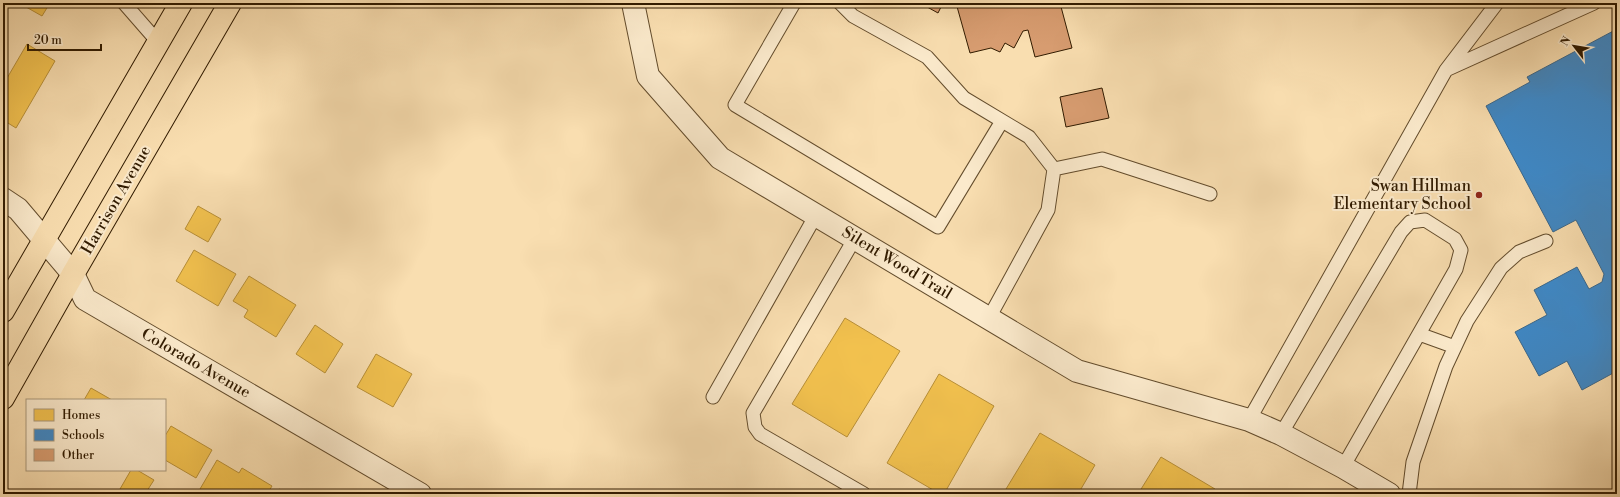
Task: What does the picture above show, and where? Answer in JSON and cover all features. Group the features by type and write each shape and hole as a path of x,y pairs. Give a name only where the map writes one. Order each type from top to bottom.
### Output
{"main road":[{"path":"3,311 181,3"},
{"name":"Harrison Avenue","path":"3,398 230,3"}],"street":[{"name":"Silent Wood Trail","path":"633,3 648,76 720,158 1077,371 1249,420 1282,434 1343,467 1381,492"},
{"name":"Colorado Avenue","path":"3,199 18,209 73,274 85,298 420,494"}],"lane":[{"path":"124,3 158,42"},
{"path":"794,3 735,105 938,227 1002,121"},
{"path":"840,3 853,16 927,57 964,98 1029,137 1054,169 1048,210 988,318"},
{"path":"1249,420 1446,70 1497,3"},
{"path":"1446,70 1594,3"},
{"path":"1054,169 1102,159 1210,194"},
{"path":"713,397 816,215"},
{"path":"1282,434 1401,232 1410,222 1426,220 1455,239 1461,250 1456,270 1343,467"},
{"path":"855,238 753,413 755,427 760,434 864,494"},
{"path":"1409,494 1413,462 1446,366 1467,321 1501,268 1519,252 1546,241"},
{"path":"1419,334 1455,347"}],"building: Homes":[{"path":"19,3 50,3 42,16"},
{"path":"27,44 55,61 16,128 3,120 3,85"},
{"path":"198,206 221,219 208,242 185,229"},
{"path":"194,250 236,274 218,306 176,281"},
{"path":"249,276 296,305 276,337 244,317 248,310 233,301"},
{"path":"845,318 900,351 847,437 792,404"},
{"path":"315,325 343,344 325,373 296,354"},
{"path":"376,354 412,374 393,407 357,387"},
{"path":"939,374 994,406 944,494 940,494 887,463"},
{"path":"91,388 110,399 85,399"},
{"path":"171,426 212,450 196,478 166,461 166,434"},
{"path":"1040,433 1095,465 1078,494 1003,494"},
{"path":"1161,457 1215,489 1212,494 1138,494"},
{"path":"217,460 239,473 242,468 272,486 267,494 209,494 200,489"},
{"path":"130,471 139,471 154,480 145,494 129,494 120,489"},
{"path":"279,489 288,494 276,494"}],"building: Schools":[{"path":"1617,29 1617,348 1614,349 1617,354 1617,371 1582,390 1567,361 1539,376 1515,332 1547,315 1534,290 1577,267 1589,289 1602,282 1604,274 1576,220 1553,232 1486,106 1530,82 1527,77"}],"building: Other":[{"path":"920,3 943,3 938,13"},
{"path":"956,3 1060,3 1072,48 1035,57 1028,30 1023,31 1014,48 1005,43 1000,52 991,48 970,53"},
{"path":"1102,88 1109,118 1066,127 1060,97"}],"place":[{"name":"Swan Hillman Elementary School","path":"1479,195"}]}
